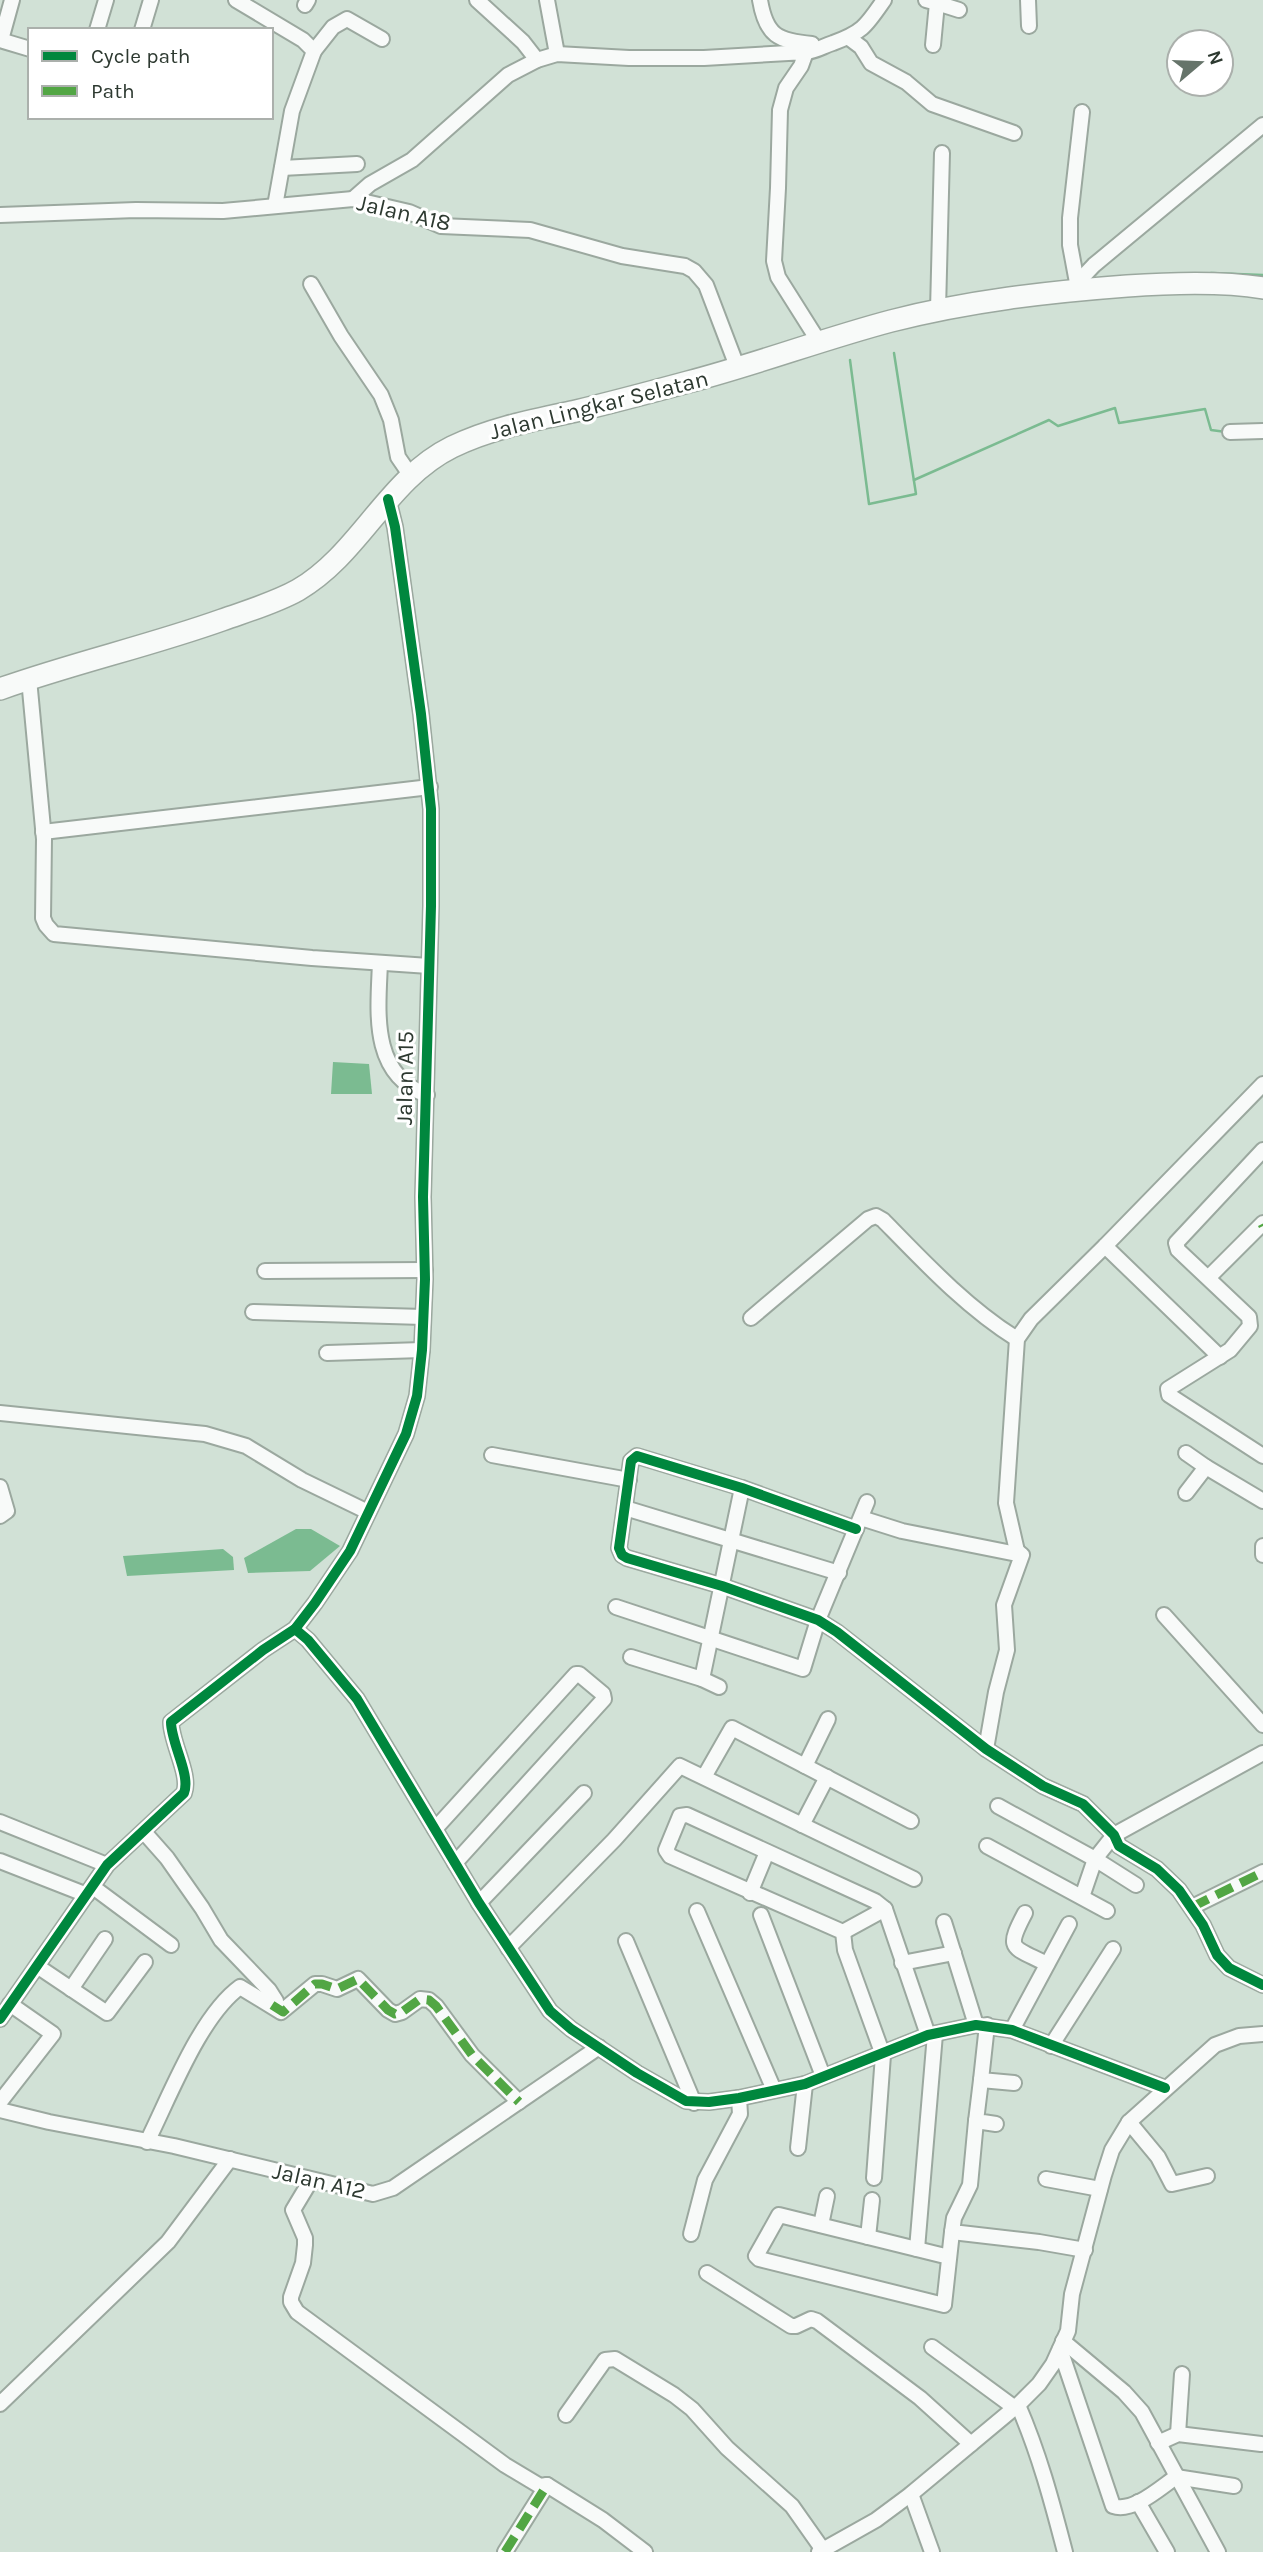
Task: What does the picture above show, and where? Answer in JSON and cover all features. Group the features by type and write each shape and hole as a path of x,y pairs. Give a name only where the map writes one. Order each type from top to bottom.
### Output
{"highway":[{"name":"Jalan Lingkar Selatan","path":"0,689 176,636 298,590 351,545 388,499 430,459 477,436 738,369 819,342 984,300 1078,286 1160,284 1263,288"}],"street":[{"path":"12,0 0,40 28,47"},
{"path":"98,28 106,0"},
{"path":"143,28 151,0"},
{"path":"477,0 523,42 537,60"},
{"path":"547,0 557,54"},
{"path":"760,0 764,22 772,33 794,43 824,47"},
{"path":"353,199 370,184 412,160 508,75 537,60 557,54 704,58 806,52 849,38 867,26 884,0"},
{"path":"1028,0 1028,26"},
{"path":"933,45 931,2 958,10"},
{"path":"245,3 303,40 314,51"},
{"path":"275,206 293,106 314,51 333,27 347,19 382,40"},
{"path":"849,38 861,47 871,63 906,82 932,104 1014,133"},
{"path":"806,52 801,66 786,88 780,110 774,261 778,276 819,342"},
{"path":"1078,286 1070,244 1070,218 1082,112"},
{"path":"1078,286 1094,265 1263,125"},
{"path":"938,310 942,153"},
{"path":"282,168 358,164"},
{"name":"Jalan A18","path":"0,215 135,210 223,211 353,199 409,212 441,226 530,230 622,256 685,266 694,271 706,285 738,369"},
{"path":"311,284 341,336 381,395 391,420 398,457 411,476"},
{"path":"1230,432 1263,431"},
{"name":"Jalan A15","path":"295,1629 350,1551 406,1434 417,1396 422,1350 425,1270 423,1197 431,906 429,787 422,714 395,527 388,499"},
{"path":"29,679 43,832 43,918 54,934 281,956 429,966"},
{"path":"43,832 429,787"},
{"path":"380,963 378,1019 386,1055 397,1076 414,1090 427,1095"},
{"path":"986,1749 1007,1650 1003,1605 1022,1557 1017,1551 1006,1503 1017,1339 1031,1319 1263,1084"},
{"path":"1263,1150 1176,1243 1178,1250 1209,1277 1250,1320 1250,1326 1230,1350 1168,1389 1169,1395 1263,1456"},
{"path":"751,1318 869,1219 876,1216 975,1308 1017,1339"},
{"path":"1209,1277 1263,1224"},
{"path":"1105,1246 1220,1357"},
{"path":"265,1271 425,1270"},
{"path":"254,1312 423,1317"},
{"path":"327,1353 422,1350"},
{"path":"0,1413 205,1434 246,1446 302,1480 368,1512"},
{"path":"1186,1453 1263,1500"},
{"path":"492,1455 629,1480"},
{"path":"1017,1551 1012,1553 859,1524 637,1457 631,1461 619,1548 622,1555 818,1620 837,1632 986,1749 1043,1786 1083,1804 1114,1835 1119,1846 1157,1869 1179,1890 1192,1906 1217,1955 1229,1968 1263,1985"},
{"path":"1186,1493 1206,1467"},
{"path":"0,1487 7,1506 7,1511 0,1516"},
{"path":"702,1678 743,1488"},
{"path":"616,1607 800,1669 804,1666 818,1620 867,1502"},
{"path":"625,1508 839,1573"},
{"path":"1263,1546 1263,1555"},
{"path":"1164,1615 1263,1725"},
{"path":"0,2019 107,1865 177,1801 186,1787 174,1745 171,1722 263,1650 295,1629 331,1665 358,1699 479,1903 550,2011 571,2029 686,2102 739,2098 805,2084 932,2034 981,2025 1012,2030 1165,2088"},
{"path":"631,1657 702,1678 719,1687"},
{"path":"435,1829 576,1674 603,1694 604,1699 455,1863"},
{"path":"805,1766 828,1719"},
{"path":"704,1777 732,1728 911,1821"},
{"path":"1082,1897 1095,1859 1114,1835 1263,1753"},
{"path":"508,1948 614,1840 680,1766 914,1879"},
{"path":"802,1825 827,1777"},
{"path":"479,1903 584,1793"},
{"path":"998,1806 1095,1859 1136,1885"},
{"path":"844,1932 670,1856 666,1850 680,1816 687,1815 875,1901 885,1909 902,1963 932,2034 916,2249"},
{"path":"0,1822 107,1865"},
{"path":"144,1832 167,1858 221,1941 269,1990 276,2001 275,2005 272,2005"},
{"path":"987,1846 1107,1911"},
{"path":"750,1893 767,1852"},
{"path":"0,1861 90,1891 171,1945"},
{"path":"1192,1906 1263,1872"},
{"path":"844,1932 885,1909"},
{"path":"697,1912 774,2090"},
{"path":"1025,1913 1012,1937 1014,1944 1022,1952 1047,1964"},
{"path":"761,1915 823,2076"},
{"path":"944,1923 981,2025 981,2080 970,2185 954,2218 944,2305 759,2259 756,2256 779,2215 948,2257"},
{"path":"1012,2030 1069,1924"},
{"path":"844,1932 845,1950 883,2055 874,2178"},
{"path":"71,1989 104,1939"},
{"path":"626,1941 694,2103"},
{"path":"1051,2046 1112,1950"},
{"path":"902,1963 954,1954"},
{"path":"37,1966 107,2013 145,1962"},
{"path":"147,2141 206,2024 227,1997 240,1987 284,2012 315,1984 338,1989 358,1979 395,2014 420,1998 429,2000 472,2055 519,2102"},
{"path":"0,2102 53,2034 10,2004"},
{"path":"566,2415 605,2360 615,2359 692,2409 727,2448 792,2506 821,2551 876,2520 911,2494 1016,2407 1039,2384 1054,2364 1068,2331 1072,2294 1100,2189 1112,2150 1129,2122 1215,2045 1239,2036 1263,2034"},
{"name":"Jalan A12","path":"0,2110 230,2159 373,2194 387,2192 599,2047"},
{"path":"981,2080 1014,2083"},
{"path":"798,2148 805,2084"},
{"path":"691,2234 705,2180 740,2114 739,2098"},
{"path":"976,2121 996,2124"},
{"path":"1129,2122 1158,2157 1172,2184 1207,2176"},
{"path":"0,2404 168,2242 230,2159"},
{"path":"1046,2179 1100,2189"},
{"path":"311,2180 293,2210 305,2238 303,2263 291,2297 297,2312 505,2465 540,2486 547,2486 603,2520 645,2552"},
{"path":"821,2225 827,2196"},
{"path":"868,2237 872,2200"},
{"path":"952,2232 1084,2250"},
{"path":"706,2273 791,2326 811,2319 817,2321 919,2398 971,2444"},
{"path":"1062,2345 1124,2392 1142,2412 1218,2552"},
{"path":"1062,2345 1113,2506 1117,2508 1138,2502 1176,2477 1234,2486"},
{"path":"932,2347 1016,2407 1034,2442 1065,2552"},
{"path":"1178,2434 1182,2374"},
{"path":"1158,2442 1178,2434 1261,2444"},
{"path":"505,2552 547,2486"},
{"path":"911,2494 932,2552"},
{"path":"1138,2502 1167,2552"}],"shaded area":[{"path":"333,1062 369,1064 372,1094 331,1094"},
{"path":"296,1529 311,1529 340,1546 310,1571 248,1573 244,1558"},
{"path":"223,1549 233,1557 234,1570 127,1576 123,1556"}],"waterway":[{"path":"1211,273 1263,275"},
{"path":"850,360 869,504 916,494 894,353"},
{"path":"914,480 1049,420 1058,426 1115,408 1119,423 1205,409 1211,430 1226,432"}],"marked path":[{"path":"1192,1907 1263,1872"},
{"path":"272,2005 283,2012 315,1984 337,1989 358,1979 395,2014 420,1999 429,2000 472,2055 519,2102"},
{"path":"505,2552 547,2485"}],"cycle path":[{"path":"0,2019 107,1865 184,1793 185,1777 171,1722 263,1650 295,1629 350,1551 406,1434 417,1396 425,1279 423,1197 431,809 421,714 395,527 388,499"},
{"path":"856,1529 742,1488 637,1456 631,1461 619,1548 627,1558 722,1586 818,1620 837,1632 986,1749 1043,1786 1083,1804 1114,1835 1119,1846 1157,1869 1179,1890 1203,1925 1217,1955 1229,1968 1263,1985"},
{"path":"295,1629 308,1640 357,1699 479,1903 550,2011 571,2029 637,2073 686,2101 709,2102 739,2098 805,2084 928,2035 976,2025 1012,2030 1165,2088"}]}
